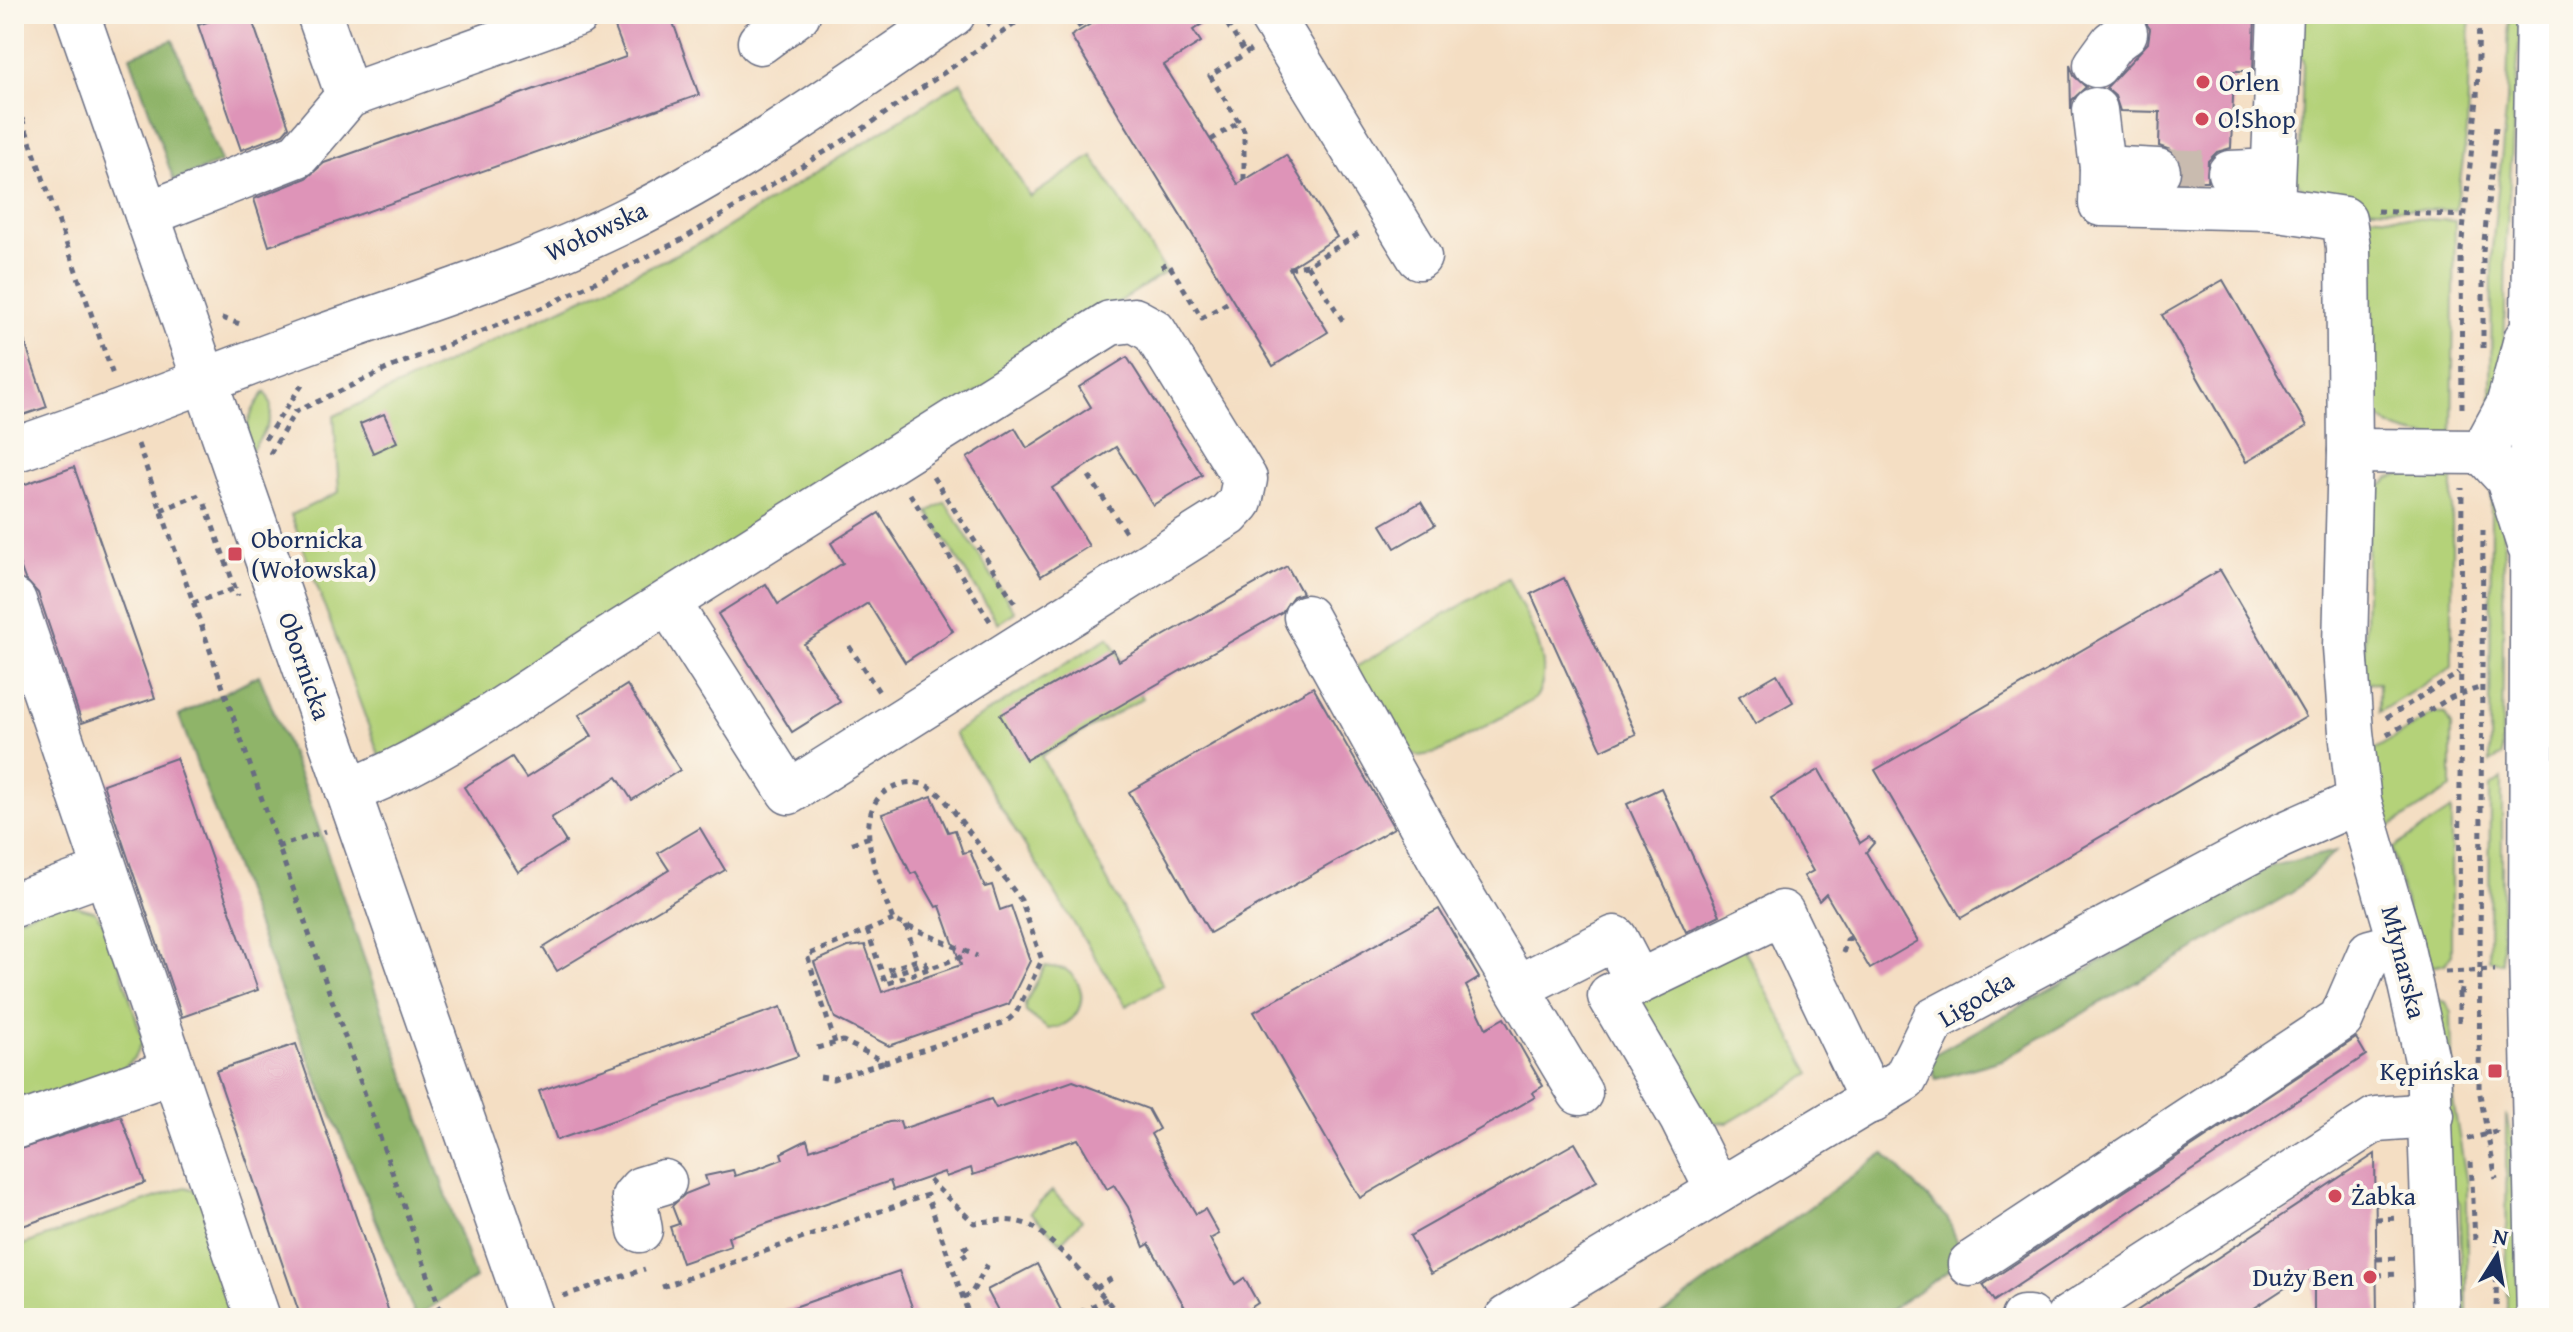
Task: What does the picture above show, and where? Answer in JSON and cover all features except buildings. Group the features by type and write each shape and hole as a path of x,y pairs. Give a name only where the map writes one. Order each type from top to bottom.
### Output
{"street":[{"name":"Obornicka","path":"77,14 348,791 543,1308"},
{"path":"319,14 348,96"},
{"path":"147,214 298,155 348,96 577,14"},
{"path":"760,42 798,14"},
{"name":"Wołowska","path":"14,450 126,412 204,379 534,260 625,220 733,162 953,14"},
{"path":"2272,190 2280,14"},
{"path":"2538,14 2531,553 2531,952 2539,1318"},
{"path":"1262,31 1419,257"},
{"path":"2096,65 2112,43 2125,33"},
{"path":"2095,110 2102,168 2101,204 2272,190"},
{"path":"2102,168 2158,171"},
{"path":"2230,173 2344,219"},
{"name":"Młynarska","path":"2344,219 2348,247 2350,451 2345,647 2365,738 2359,801 2404,961 2428,1064 2437,1318"},
{"path":"2469,454 2508,406 2533,316"},
{"path":"348,791 400,769 1110,323 1134,320 1154,331 1245,479 1240,502 1228,515 1148,566 1016,634 899,723 789,792 668,602"},
{"path":"2350,451 2469,454 2508,479 2531,553"},
{"path":"14,601 258,1318"},
{"path":"1306,617 1440,859 1580,1093"},
{"name":"Ligocka","path":"1507,1318 1905,1079 1934,1020 2278,837 2359,801"},
{"path":"14,905 105,872"},
{"path":"1718,1191 1682,1119 1610,996 1782,913 1872,1101"},
{"path":"1518,987 1615,938 1638,982"},
{"path":"1970,1264 2341,1019 2370,952 2404,961"},
{"path":"14,1127 173,1071"},
{"path":"2068,1318 2376,1119 2432,1115"},
{"path":"647,1248 634,1197 641,1189 664,1182"}],"path":[{"path":"1077,27 1097,14"},
{"path":"1221,14 1245,53"},
{"path":"2459,934 2460,672 2469,454 2464,216 2477,99 2479,14"},
{"path":"1244,180 1244,130 1210,76 1245,53 1262,31"},
{"path":"14,96 443,1318"},
{"path":"2483,361 2483,251 2496,121"},
{"path":"1211,140 1239,122"},
{"path":"2344,219 2361,210 2464,216"},
{"path":"1289,268 1307,265 1392,214"},
{"path":"1324,245 1329,253"},
{"path":"1161,267 1168,263 1202,318 1232,300"},
{"path":"1307,265 1343,321"},
{"path":"266,460 295,412 291,407"},
{"path":"1089,476 1148,566"},
{"path":"910,494 996,631 1016,634 1022,614 934,478"},
{"path":"161,510 199,495"},
{"path":"2483,528 2479,1089 2496,1186"},
{"path":"849,646 899,723"},
{"path":"2365,738 2460,672"},
{"path":"2365,738 2460,693 2482,687"},
{"path":"820,1077 833,1079 1006,1022 1016,1013 1042,960 1021,900 932,787 909,782 881,796 870,810 875,873 893,920"},
{"path":"852,843 871,837"},
{"path":"835,1043 807,955 893,920 977,956"},
{"path":"906,925 917,960 888,970 890,975 925,963 927,969"},
{"path":"867,930 886,984 964,956 967,952"},
{"path":"2404,961 2504,970"},
{"path":"817,1048 843,1041 886,1062"},
{"path":"929,1180 974,1223 1003,1219 1033,1226 1107,1299 1121,1318"},
{"path":"662,1287 927,1195 970,1318"},
{"path":"2496,1318 2497,1215"},
{"path":"966,1258 961,1250 973,1244"},
{"path":"543,1308 647,1248"},
{"path":"963,1297 971,1294 989,1262"},
{"path":"1096,1288 1114,1277"},
{"path":"1080,1312 1107,1299"}],"green space":[{"path":"2292,14 2470,14 2467,131 2456,210 2340,204 2311,194 2299,183 2288,158 2301,146 2303,61 2292,48"},
{"path":"2509,14 2521,14 2506,241 2504,374 2491,414 2492,249 2507,102"},
{"path":"173,40 221,162 174,181 130,56"},
{"path":"961,82 1030,197 1092,156 1166,272 685,578 381,760 291,515 339,492 334,416 712,237"},
{"path":"2364,215 2455,221 2452,438 2413,434 2392,427 2366,399"},
{"path":"265,392 271,415 251,451 247,428"},
{"path":"2414,471 2452,471 2452,667 2379,712 2379,682 2363,683 2369,498 2390,478"},
{"path":"2491,494 2504,525 2502,756 2490,763"},
{"path":"945,502 1015,612 998,623 928,512"},
{"path":"2559,559 2559,964 2557,964"},
{"path":"1508,578 1530,622 1541,654 1542,685 1535,699 1437,753 1419,756 1402,750 1349,671"},
{"path":"1109,637 1143,698 1041,756 1163,985 1126,1006 954,733"},
{"path":"259,675 307,794 475,1278 416,1317 283,996 179,716"},
{"path":"2435,713 2445,714 2451,726 2451,788 2383,831 2369,753"},
{"path":"2502,779 2502,963 2489,959 2490,787"},
{"path":"2451,810 2451,955 2445,964 2421,969 2392,849"},
{"path":"2336,851 2293,892 2002,1060 1936,1079 1928,1058 2272,866"},
{"path":"62,902 94,911 109,930 143,1041 134,1058 119,1073 14,1109 14,919"},
{"path":"1742,945 1811,1074 1728,1123 1700,1121 1636,998"},
{"path":"1045,966 1065,969 1074,977 1081,996 1076,1014 1069,1021 1048,1029 1026,1012 1025,1004"},
{"path":"2430,1002 2446,1002 2451,1013 2453,1100 2467,1184 2467,1318 2462,1318 2460,1203 2449,1193"},
{"path":"2506,1114 2515,1151 2518,1318 2507,1318"},
{"path":"1884,1153 1948,1219 1965,1260 1878,1318 1657,1318"},
{"path":"185,1187 203,1192 247,1318 14,1318 14,1248"},
{"path":"1052,1191 1082,1220 1061,1242 1030,1212"}],"tunnel":[{"path":"2158,171 2230,173"}],"place":[{"name":"Orlen","path":"2203,82"},
{"name":"O!Shop","path":"2202,119"},
{"name":"Obornicka (Wołowska)","path":"235,554"},
{"name":"Kępińska","path":"2495,1071"},
{"name":"Żabka","path":"2335,1196"},
{"name":"Duży Ben","path":"2370,1277"}]}
